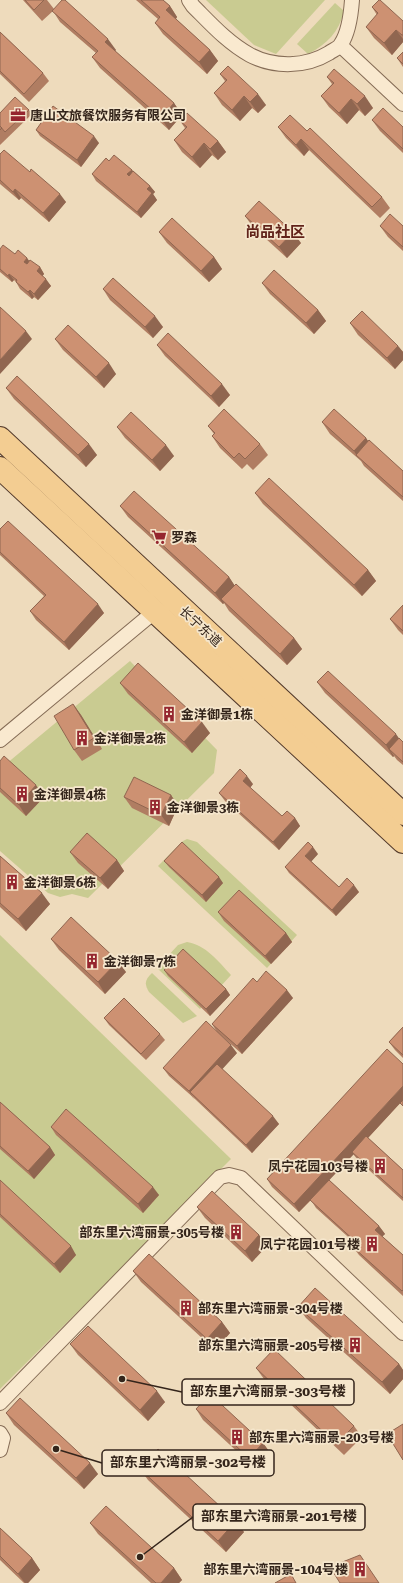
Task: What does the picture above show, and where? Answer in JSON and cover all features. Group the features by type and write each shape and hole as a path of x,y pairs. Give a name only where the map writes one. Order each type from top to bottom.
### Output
{"main road":[{"name":"长宁东道","path":"0,438 403,814"},
{"name":"长宁东道","path":"0,468 403,842"}],"street":[{"path":"189,0 193,6 228,41 251,56 275,63 296,64 317,60 341,46 347,29 352,0"},
{"path":"341,46 403,104"},
{"path":"0,740 154,612"},
{"path":"0,1403 220,1177 228,1175 241,1178 403,1333"},
{"path":"0,1433 3,1438 0,1450"}],"green space":[{"path":"206,0 325,0 276,54 254,45"},
{"path":"335,3 344,11 339,25 326,42 308,54 297,44"},
{"path":"130,661 217,750 214,773 88,898 72,894 60,897 48,893 0,851 0,769"},
{"path":"187,839 197,842 297,935 267,968 158,866 183,841"},
{"path":"0,935 231,1159 0,1389"},
{"path":"187,942 200,946 206,950 231,975 200,1009 157,968 178,945"},
{"path":"152,973 197,1016 183,1023 149,992 146,982"}],"building":[{"path":"25,0 44,0 34,10"},
{"path":"62,0 65,0 108,39 105,42 174,103 161,118 92,57 98,51 52,11"},
{"path":"141,0 163,0 170,6 166,10 210,50 199,62 155,23 160,17"},
{"path":"379,0 403,21 403,35 396,30 384,43 366,27 378,13 372,7"},
{"path":"0,32 43,73 24,94 0,71"},
{"path":"403,52 403,64 397,58"},
{"path":"228,66 258,94 250,102 244,96 232,110 214,93 227,80 220,74"},
{"path":"334,69 365,96 357,104 351,99 339,113 321,96 334,83 327,77"},
{"path":"15,97 29,110 5,132 0,126 0,113"},
{"path":"53,106 94,136 77,160 36,130"},
{"path":"383,108 403,127 403,149 372,120"},
{"path":"187,113 218,141 210,149 204,143 192,157 174,140 187,127 180,121"},
{"path":"290,115 307,131 310,128 382,197 372,207 301,139 296,145 278,127"},
{"path":"4,150 30,172 31,169 60,194 43,213 15,189 13,192 0,180 0,154"},
{"path":"114,155 132,170 127,174 129,176 133,171 150,186 147,189 152,193 137,212 92,174 106,158 109,161"},
{"path":"259,201 293,232 279,247 245,216"},
{"path":"390,214 403,226 403,247 380,226"},
{"path":"172,218 214,257 201,271 159,232"},
{"path":"3,245 15,254 18,250 27,258 24,262 27,264 30,260 40,267 37,271 46,279 34,294 30,290 28,292 16,282 17,280 9,274 8,276 0,269 0,249"},
{"path":"274,270 318,310 306,323 262,283"},
{"path":"113,278 155,316 145,327 103,289"},
{"path":"0,307 26,331 0,360"},
{"path":"362,311 398,346 387,358 350,323"},
{"path":"68,325 109,363 96,377 55,339"},
{"path":"168,333 222,384 211,396 157,345"},
{"path":"17,376 89,444 78,455 6,388"},
{"path":"224,409 260,444 245,459 239,453 234,458 212,436 215,433 208,426"},
{"path":"334,409 366,438 354,451 322,422"},
{"path":"131,412 166,445 152,460 117,427"},
{"path":"369,440 403,471 403,497 356,455"},
{"path":"269,478 368,570 354,585 255,493"},
{"path":"134,491 229,577 215,593 120,506"},
{"path":"8,521 98,604 64,642 30,611 46,595 0,552 0,529"},
{"path":"236,584 294,638 280,654 221,599"},
{"path":"403,605 403,631 390,619"},
{"name":"金洋御景1栋","path":"138,663 202,722 184,742 120,683"},
{"path":"328,671 396,734 386,745 317,682"},
{"name":"金洋御景2栋","path":"73,704 94,738 74,750 54,716"},
{"path":"399,738 403,742 403,762 389,749"},
{"name":"金洋御景4栋","path":"4,756 36,785 19,805 0,788 0,761"},
{"path":"240,769 247,776 243,781 282,816 287,811 295,818 273,842 219,793"},
{"path":"134,777 171,795 161,815 124,797"},
{"path":"87,833 117,860 100,878 70,852"},
{"path":"182,842 219,877 202,895 164,861"},
{"path":"308,842 313,847 305,856 339,887 347,878 354,885 332,910 285,867"},
{"name":"金洋御景6栋","path":"0,856 42,893 18,919 0,903"},
{"path":"239,890 286,933 265,956 218,912"},
{"name":"金洋御景7栋","path":"71,917 118,961 98,982 51,939"},
{"path":"183,949 226,989 206,1009 164,970"},
{"path":"266,971 287,990 237,1046 212,1024 253,978 257,982"},
{"path":"124,998 160,1034 141,1054 104,1018"},
{"path":"206,1021 231,1045 189,1091 163,1068"},
{"path":"403,1027 403,1055 389,1042"},
{"path":"387,1049 403,1064 403,1086 294,1204 267,1179"},
{"path":"217,1064 273,1116 246,1145 190,1092"},
{"path":"0,1102 50,1147 28,1171 0,1146"},
{"path":"66,1109 153,1187 138,1204 51,1127"},
{"name":"凤宁花园103号楼","path":"366,1136 403,1170 403,1198 352,1152"},
{"path":"0,1180 71,1246 54,1264 0,1214"},
{"name":"凤宁花园101号楼","path":"329,1180 379,1226 375,1230 403,1255 402,1291 353,1247 357,1243 310,1200"},
{"name":"部东里六湾丽景-305号楼","path":"212,1191 259,1235 245,1251 197,1207"},
{"name":"部东里六湾丽景-304号楼","path":"149,1254 222,1322 207,1339 133,1271"},
{"name":"部东里六湾丽景-205号楼","path":"315,1288 399,1364 382,1382 298,1307"},
{"path":"88,1326 157,1391 140,1410 70,1344"},
{"path":"274,1349 354,1426 336,1444 256,1368"},
{"name":"部东里六湾丽景-203号楼","path":"210,1394 263,1443 249,1458 196,1409"},
{"path":"20,1398 90,1463 76,1478 6,1413"},
{"path":"403,1424 403,1460 387,1434"},
{"path":"158,1449 236,1521 218,1541 140,1469"},
{"path":"106,1506 174,1568 161,1583 156,1583 90,1523"},
{"path":"0,1528 32,1558 18,1574 0,1556"},
{"name":"部东里六湾丽景-104号楼","path":"360,1555 379,1583 340,1583 330,1567"},
{"path":"291,1574 296,1583 275,1583"}],"place":[{"name":"唐山文旅餐饮服务有限公司","path":"18,115"},
{"name":"罗森","path":"159,537"},
{"name":"金洋御景1栋","path":"169,714"},
{"name":"金洋御景2栋","path":"82,738"},
{"name":"金洋御景4栋","path":"22,794"},
{"name":"金洋御景3栋","path":"155,807"},
{"name":"金洋御景6栋","path":"12,882"},
{"name":"金洋御景7栋","path":"92,961"},
{"name":"凤宁花园103号楼","path":"380,1166"},
{"name":"部东里六湾丽景-305号楼","path":"236,1232"},
{"name":"凤宁花园101号楼","path":"372,1244"},
{"name":"部东里六湾丽景-304号楼","path":"186,1308"},
{"name":"部东里六湾丽景-205号楼","path":"355,1345"},
{"name":"部东里六湾丽景-303号楼","path":"122,1379"},
{"name":"部东里六湾丽景-203号楼","path":"237,1437"},
{"name":"部东里六湾丽景-302号楼","path":"56,1449"},
{"name":"部东里六湾丽景-201号楼","path":"140,1557"},
{"name":"部东里六湾丽景-104号楼","path":"360,1569"}],"district":[{"name":"尚品社区","path":"275,232"}]}
